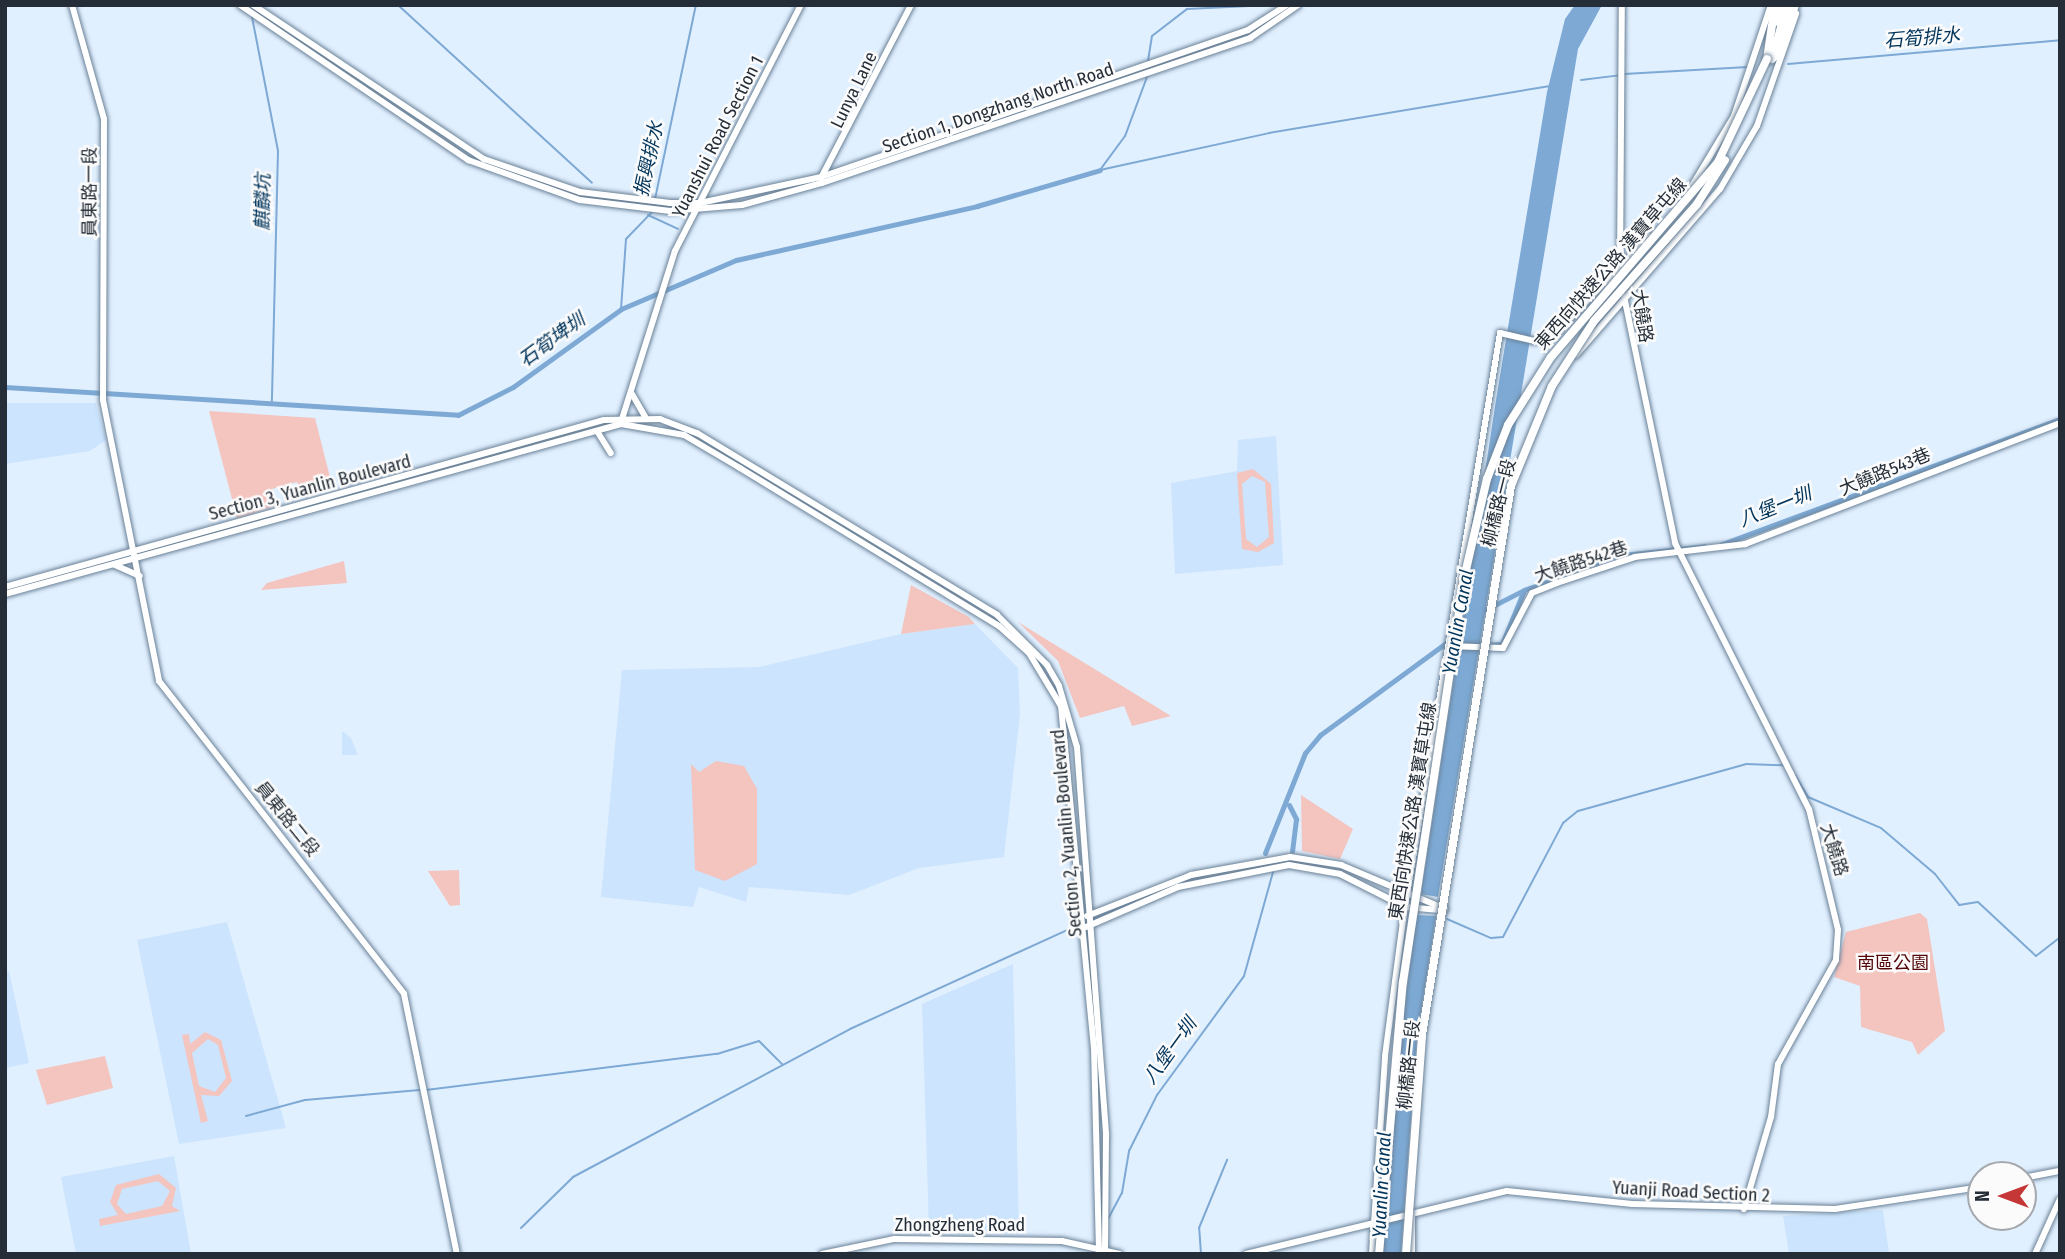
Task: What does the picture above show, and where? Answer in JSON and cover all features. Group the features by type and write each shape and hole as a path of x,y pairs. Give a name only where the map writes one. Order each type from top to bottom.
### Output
{"highway":[{"path":"1770,59 1773,5"},
{"name":"東西向快速公路 漢寶草屯線","path":"1379,1254 1403,982 1465,574 1487,479 1508,425 1551,357 1718,162 1770,59 1781,5"},
{"name":"東西向快速公路 漢寶草屯線","path":"1406,1254 1422,1035 1511,486 1552,386 1614,295 1697,204 1736,142 1770,59 1787,5"},
{"path":"1770,59 1781,51 1797,5"}],"street":[{"name":"員東路一段","path":"72,5 104,119 103,400"},
{"name":"Section 1, Dongzhang North Road","path":"240,5 252,9 475,155 580,192 648,206 698,207 822,180 1250,38 1298,5"},
{"name":"Yuanshui Road Section 1","path":"622,420 667,284 698,207 801,5"},
{"name":"Lunya Lane","path":"822,180 849,134 911,5"},
{"name":"Section 1, Dongzhang North Road","path":"822,180 1248,30 1287,5"},
{"name":"大饒路","path":"1622,5 1620,266 1675,543 1809,809 1838,930 1836,960 1778,1064 1771,1117 1744,1209"},
{"path":"1620,266 1662,224 1712,158 1753,73 1773,5"},
{"name":"柳橋路一段","path":"1412,1254 1412,1212 1426,1035 1440,909 1481,649 1524,458 1564,374 1624,296 1697,219 1746,147 1784,60 1797,5"},
{"name":"柳橋路一段","path":"1371,1254 1371,1222 1405,907 1452,646 1500,333 1534,341 1555,334 1620,266"},
{"path":"632,394 646,418"},
{"name":"員東路二段","path":"103,400 136,550 159,681 404,994 457,1254"},
{"name":"Section 2, Yuanlin Boulevard","path":"622,420 646,418 697,433 1019,633 1047,665 1073,724 1084,918"},
{"name":"Section 2, Yuanlin Boulevard","path":"622,420 684,435 999,626 1029,653 1066,725 1102,1136 1102,1251"},
{"name":"Section 3, Yuanlin Boulevard","path":"5,594 597,431 622,420"},
{"name":"Section 3, Yuanlin Boulevard","path":"5,587 622,420"},
{"name":"大饒路543巷","path":"1680,554 1745,544 2060,424"},
{"path":"597,431 611,453"},
{"name":"大饒路542巷","path":"1481,649 1507,645 1532,593 1635,557 1680,554"},
{"path":"113,565 140,577"},
{"path":"1452,646 1481,649"},
{"path":"1084,918 1191,875 1259,858 1290,857 1341,865 1407,898 1417,906"},
{"path":"1085,928 1178,887 1260,867 1289,865 1340,874 1405,907 1440,909"},
{"path":"2037,1175 2060,1171"},
{"name":"Yuanji Road Section 2","path":"1371,1222 1507,1191 1744,1209 1835,1209 1967,1189"},
{"path":"2035,1254 2060,1199"},
{"path":"1246,1254 1371,1222"},
{"name":"Zhongzheng Road","path":"822,1254 894,1238 1054,1240 1102,1251"},
{"path":"1102,1251 1120,1254"}],"shaded area":[{"path":"5,403 96,403 106,440 90,451 5,464"},
{"path":"1276,436 1283,565 1175,574 1171,483 1237,471 1238,440"},
{"path":"975,624 1018,668 1020,714 1004,857 919,868 849,895 749,887 746,902 699,887 693,907 601,897 622,670 759,667 901,634"},
{"path":"342,731 351,738 358,755 342,755"},
{"path":"227,922 286,1128 179,1144 137,940"},
{"path":"1013,964 1019,1233 929,1232 922,1004"},
{"path":"9,971 29,1063 5,1068 5,972"},
{"path":"174,1156 191,1254 76,1254 61,1177"},
{"path":"1883,1210 1889,1254 1789,1254 1783,1216"}],"green space":[{"path":"209,411 315,418 333,489 302,498 297,482 272,489 276,506 237,518"},
{"path":"1253,469 1271,484 1274,543 1258,552 1242,549 1237,473","holes":["1252,476 1265,482 1269,537 1257,547 1246,539 1242,484"]},
{"path":"344,561 347,583 261,590 267,583"},
{"path":"911,585 969,617 975,624 901,634"},
{"path":"1018,622 1171,716 1132,726 1124,706 1080,718 1058,661"},
{"path":"716,761 744,766 757,789 757,864 725,881 695,870 691,764 699,772"},
{"path":"1301,795 1353,829 1340,859 1302,851"},
{"path":"459,870 460,905 450,906 428,871"},
{"name":"南區公園","path":"1920,913 1927,919 1945,1031 1918,1055 1912,1042 1861,1027 1860,986 1834,977 1846,932"},
{"path":"205,1032 221,1040 232,1081 219,1096 201,1095 208,1121 201,1123 182,1035 189,1034 190,1044","holes":["208,1039 218,1045 226,1078 215,1092 199,1086 192,1053"]},
{"path":"105,1056 113,1088 47,1105 36,1070"},
{"path":"159,1174 176,1188 172,1206 180,1211 100,1226 99,1219 118,1215 110,1202 116,1185","holes":["158,1181 170,1191 162,1206 126,1214 117,1204 122,1189"]}],"water":[{"path":"1575,5 1602,5 1578,49 1438,897 1421,894 1496,400 1547,92 1565,19"},
{"path":"1417,915 1436,916 1417,1037 1401,1254 1382,1254 1395,1074"}],"waterway":[{"path":"398,5 592,183"},
{"name":"振興排水","path":"655,199 696,5"},
{"path":"1148,61 1152,36 1187,9 1270,5"},
{"name":"麒麟坑","path":"252,17 278,151 272,403"},
{"name":"石筍排水","path":"1788,64 2060,40"},
{"name":"石筍排水","path":"1624,74 1748,67"},
{"name":"石筍排水","path":"1581,80 1619,75"},
{"path":"1147,77 1125,136 1100,170 1269,133 1550,86"},
{"name":"石筍埤圳","path":"5,387 458,415 513,387 621,309 736,260 977,206 1100,170"},
{"name":"振興排水","path":"621,309 626,239 652,212"},
{"path":"648,215 678,229"},
{"path":"1722,544 2060,419"},
{"name":"八堡一圳","path":"1488,645 1502,644 1524,590 1624,555 1705,546"},
{"name":"Yuanlin Canal","path":"1477,614 1524,590"},
{"name":"八堡一圳","path":"1265,853 1305,753 1320,735 1450,640"},
{"path":"1447,919 1491,938 1503,937 1563,823 1578,811 1746,764 1784,765"},
{"path":"1795,775 1808,797 1881,828 1935,874 1959,905 1978,902 2036,956 2060,937"},
{"name":"八堡一圳","path":"1289,805 1296,819 1292,851"},
{"name":"八堡一圳","path":"1108,1219 1122,1193 1129,1151 1157,1095 1244,976 1273,872"},
{"path":"1179,884 1207,875"},
{"path":"1092,919 1138,899"},
{"path":"521,1228 573,1177 850,1029 1080,924"},
{"path":"426,1090 717,1054 759,1041 782,1064"},
{"path":"246,1116 305,1100 420,1090"},
{"path":"1201,1254 1199,1228 1227,1160"}]}
